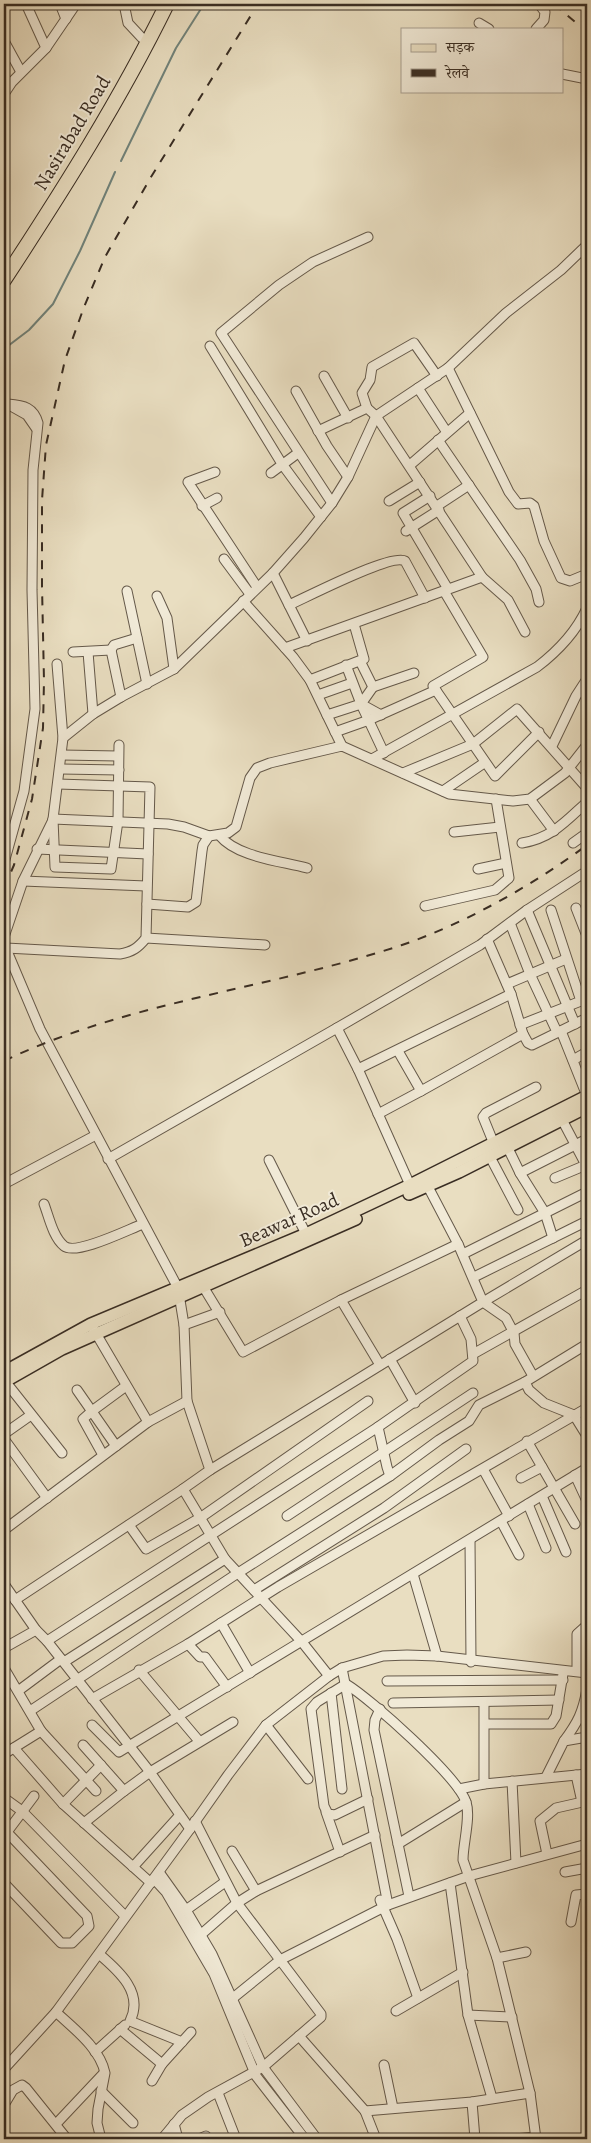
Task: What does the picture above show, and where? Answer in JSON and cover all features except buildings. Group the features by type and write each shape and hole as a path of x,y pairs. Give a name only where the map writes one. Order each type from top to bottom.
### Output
{"highway":[{"name":"Nasirabad Road","path":"4,268 142,38 158,4"},
{"name":"Nasirabad Road","path":"4,280 99,130 133,72 168,4"}],"main road":[{"name":"Beawar Road","path":"179,1293 204,1288 312,1240 559,1115 587,1096"},
{"name":"Beawar Road","path":"559,1115 587,1107"},
{"name":"Beawar Road","path":"4,1378 60,1345 94,1329 179,1293 410,1185 426,1182"}],"street":[{"path":"26,4 46,48"},
{"path":"60,4 66,20"},
{"path":"4,94 21,72 46,48 76,4"},
{"path":"124,4 128,23 142,38"},
{"path":"537,28 544,20 545,12 539,4"},
{"path":"479,23 487,28"},
{"path":"4,41 21,72"},
{"path":"564,74 587,79"},
{"path":"332,503 221,333 279,285 313,262 368,237"},
{"path":"63,738 93,714 120,697 174,669 273,573 298,546 332,503 348,477 376,416 448,368 506,313 561,270 587,245"},
{"path":"437,376 414,343 372,367 370,380 362,393 367,408 376,416 410,465 482,577 508,600 525,632"},
{"path":"210,346 282,464 321,517"},
{"path":"448,368 514,500 518,504 530,503 534,506 544,541 561,578 565,581 570,581 587,574"},
{"path":"324,376 348,418"},
{"path":"418,388 446,431"},
{"path":"296,391 318,431 348,477"},
{"path":"4,863 24,790 34,709 32,590 33,470 38,430 38,423 34,412 24,406 6,402"},
{"path":"255,418 270,408"},
{"path":"318,431 367,408"},
{"path":"410,465 446,431 470,413"},
{"path":"438,440 520,560 536,589 539,602"},
{"path":"271,473 298,453"},
{"path":"215,472 188,482 257,587"},
{"path":"389,501 420,482"},
{"path":"409,529 469,485"},
{"path":"430,496 403,513 409,529 446,590 482,658 433,686 484,763 495,776 539,732"},
{"path":"202,506 216,498"},
{"path":"224,559 246,598 310,680 342,746"},
{"path":"289,605 363,571 398,559 405,561 425,598"},
{"path":"273,573 307,641"},
{"path":"285,648 482,577"},
{"path":"127,591 147,684"},
{"path":"157,596 167,618 174,669"},
{"path":"372,760 537,667 552,656 569,638 587,608"},
{"path":"310,680 364,659 354,624"},
{"path":"120,697 112,650 114,645 137,638"},
{"path":"73,652 112,650"},
{"path":"88,652 93,714"},
{"path":"360,661 373,687"},
{"path":"57,664 63,738 61,770 53,819 55,867 112,869"},
{"path":"346,665 360,704 384,753"},
{"path":"327,715 360,704 373,687 414,673"},
{"path":"552,746 576,696 587,679"},
{"path":"318,695 352,683"},
{"path":"335,732 369,720 436,690"},
{"path":"360,704 381,715"},
{"path":"403,773 473,744 517,709 552,746 568,768 587,788"},
{"path":"53,819 150,822 184,827 209,836 220,836 236,827 250,778 257,768 270,763 342,746 449,794 513,802 530,799 568,768 587,744"},
{"path":"115,885 112,869 118,821 119,745"},
{"path":"62,755 118,756"},
{"path":"443,791 484,763"},
{"path":"61,770 119,770"},
{"path":"58,784 150,787 146,938 140,946 131,952 120,954 5,946 40,1029 179,1293 184,1325 188,1401 210,1470"},
{"path":"425,906 495,890 509,878 496,799"},
{"path":"530,799 554,831"},
{"path":"522,843 537,840 554,831 587,802"},
{"path":"4,937 23,881 53,819"},
{"path":"454,832 500,827"},
{"path":"573,843 587,833"},
{"path":"146,904 188,906 196,902 203,845 209,836"},
{"path":"220,836 226,843 242,851 307,868"},
{"path":"37,849 148,854"},
{"path":"478,869 506,863"},
{"path":"108,1159 481,944 527,910 586,875"},
{"path":"23,881 146,886"},
{"path":"576,908 587,936"},
{"path":"527,910 575,1024"},
{"path":"520,1025 547,1013 581,1002 551,910"},
{"path":"510,923 547,1013 573,1060 587,1096"},
{"path":"146,938 265,945"},
{"path":"481,944 507,984 523,1034 528,1043 532,1045 587,1018"},
{"path":"507,984 566,960"},
{"path":"358,1069 511,994"},
{"path":"337,1028 358,1069 410,1185"},
{"path":"378,1114 523,1034"},
{"path":"398,1051 421,1091"},
{"path":"573,1060 587,1052"},
{"path":"518,1210 496,1147 483,1117 486,1113 536,1086"},
{"path":"555,1178 587,1166 559,1115"},
{"path":"4,1184 96,1135"},
{"path":"520,1173 587,1139"},
{"path":"496,1147 520,1173 545,1213 553,1238"},
{"path":"269,1160 306,1234"},
{"path":"426,1182 474,1277 483,1302 506,1318 514,1333 515,1344 533,1376"},
{"path":"463,1254 587,1192"},
{"path":"44,1204 58,1237 65,1247 69,1249 83,1248 143,1224"},
{"path":"474,1277 587,1221"},
{"path":"15,1600 210,1470 587,1240"},
{"path":"204,1288 243,1352 341,1300 458,1244"},
{"path":"473,1354 514,1333 587,1290"},
{"path":"341,1300 380,1365"},
{"path":"184,1325 220,1312"},
{"path":"47,1641 378,1428 474,1362 471,1340 460,1316"},
{"path":"94,1329 148,1422"},
{"path":"30,1711 238,1573 390,1476 439,1440 469,1421 480,1406 587,1344"},
{"path":"390,1359 416,1403"},
{"path":"4,1378 62,1453"},
{"path":"524,1382 529,1390 544,1403 574,1415 587,1436"},
{"path":"103,1455 83,1419 126,1386"},
{"path":"77,1390 116,1446"},
{"path":"287,1516 473,1393"},
{"path":"4,1530 148,1422 188,1401"},
{"path":"129,1525 146,1549 200,1518 368,1401"},
{"path":"92,1699 139,1670 188,1644 527,1441 587,1408"},
{"path":"4,1434 31,1415"},
{"path":"378,1428 390,1476"},
{"path":"4,1439 47,1498"},
{"path":"527,1441 575,1524"},
{"path":"254,1590 384,1508 466,1449"},
{"path":"521,1478 542,1467"},
{"path":"92,1725 119,1752 587,1468"},
{"path":"483,1469 519,1555"},
{"path":"576,1475 587,1501"},
{"path":"183,1489 225,1558 302,1642 329,1676"},
{"path":"542,1496 566,1552"},
{"path":"528,1504 546,1548"},
{"path":"470,1540 471,1662"},
{"path":"18,1691 225,1558"},
{"path":"413,1574 437,1656"},
{"path":"4,1584 36,1630 47,1641 129,1745 180,1815 193,1825 236,1903 321,2014 319,2021 263,2067 205,2099 182,2115 162,2139"},
{"path":"221,1623 250,1673"},
{"path":"485,1724 551,1724 556,1716 559,1700 569,1673 577,1634 587,1625"},
{"path":"4,1648 36,1630"},
{"path":"188,1644 200,1657 205,1657 227,1687"},
{"path":"4,2069 56,2012 266,1725 329,1676 342,1668 383,1656 437,1656 471,1662 569,1673"},
{"path":"4,1668 41,1730 96,1791"},
{"path":"342,1668 375,1835 384,1904 418,1998"},
{"path":"139,1670 199,1741"},
{"path":"388,1681 587,1673"},
{"path":"340,1852 324,1806 311,1709 317,1702 346,1684"},
{"path":"346,1684 380,1709 459,1789 466,1802 467,1812 463,1853 497,1958 530,2093 536,2138 515,2139"},
{"path":"546,1777 564,1741 578,1722 583,1711 587,1688"},
{"path":"331,1693 342,1789"},
{"path":"393,1704 559,1700"},
{"path":"484,1702 484,1784"},
{"path":"380,1709 375,1720 374,1730 409,1896"},
{"path":"84,1822 150,1772 233,1722"},
{"path":"266,1725 308,1779"},
{"path":"4,1754 41,1730"},
{"path":"564,1741 587,1737"},
{"path":"83,1745 124,1791"},
{"path":"14,1748 64,1804 132,1867 186,1910 254,2072 305,2139"},
{"path":"64,1804 101,1765"},
{"path":"459,1789 484,1784 587,1774"},
{"path":"548,1854 540,1822 556,1808 585,1802 576,1775"},
{"path":"512,1781 516,1863"},
{"path":"4,1883 61,1943 72,1943 89,1926 87,1916 5,1834 34,1796"},
{"path":"4,1798 22,1811 125,1916"},
{"path":"326,1812 331,1815 336,1814 368,1799"},
{"path":"398,1844 466,1802"},
{"path":"132,1867 180,1815"},
{"path":"198,1937 236,1903 256,1891 375,1835"},
{"path":"233,1998 280,1960 384,1904 469,1876 587,1845"},
{"path":"232,1851 256,1891"},
{"path":"566,1872 587,1868"},
{"path":"151,1882 166,1892 222,1972 263,2067 317,2139"},
{"path":"186,1910 225,1882"},
{"path":"450,1882 468,2016 492,2098"},
{"path":"572,1922 576,1895 587,1894"},
{"path":"497,1958 526,1952"},
{"path":"95,2052 130,2021 134,2013 131,1990 116,1969 99,1954"},
{"path":"396,2011 463,1972"},
{"path":"56,2012 95,2052 105,2073 98,2122 101,2139"},
{"path":"468,2016 512,2017"},
{"path":"130,2021 182,2042"},
{"path":"120,2028 162,2064"},
{"path":"152,2081 162,2064 191,2032"},
{"path":"299,2036 365,2111 376,2139"},
{"path":"384,2065 393,2108"},
{"path":"56,2124 105,2073"},
{"path":"4,2105 14,2090 22,2086 26,2088 67,2139"},
{"path":"101,2091 133,2123"},
{"path":"218,2092 236,2139"},
{"path":"365,2111 472,2102 530,2093"},
{"path":"280,2107 288,2100"},
{"path":"472,2102 475,2139"},
{"path":"174,2124 178,2139"}],"waterway":[{"path":"121,161 176,48 204,4"},
{"path":"4,349 29,330 53,304 80,251 115,172"}],"railway":[{"path":"4,888 14,865 32,799 43,728 42,500 46,445 65,360 105,257 151,177 258,4"},
{"path":"554,4 587,32"},
{"path":"574,4 587,14"},
{"path":"4,1061 100,1024 200,997 352,960 402,945 450,926 498,902 587,845"}]}
